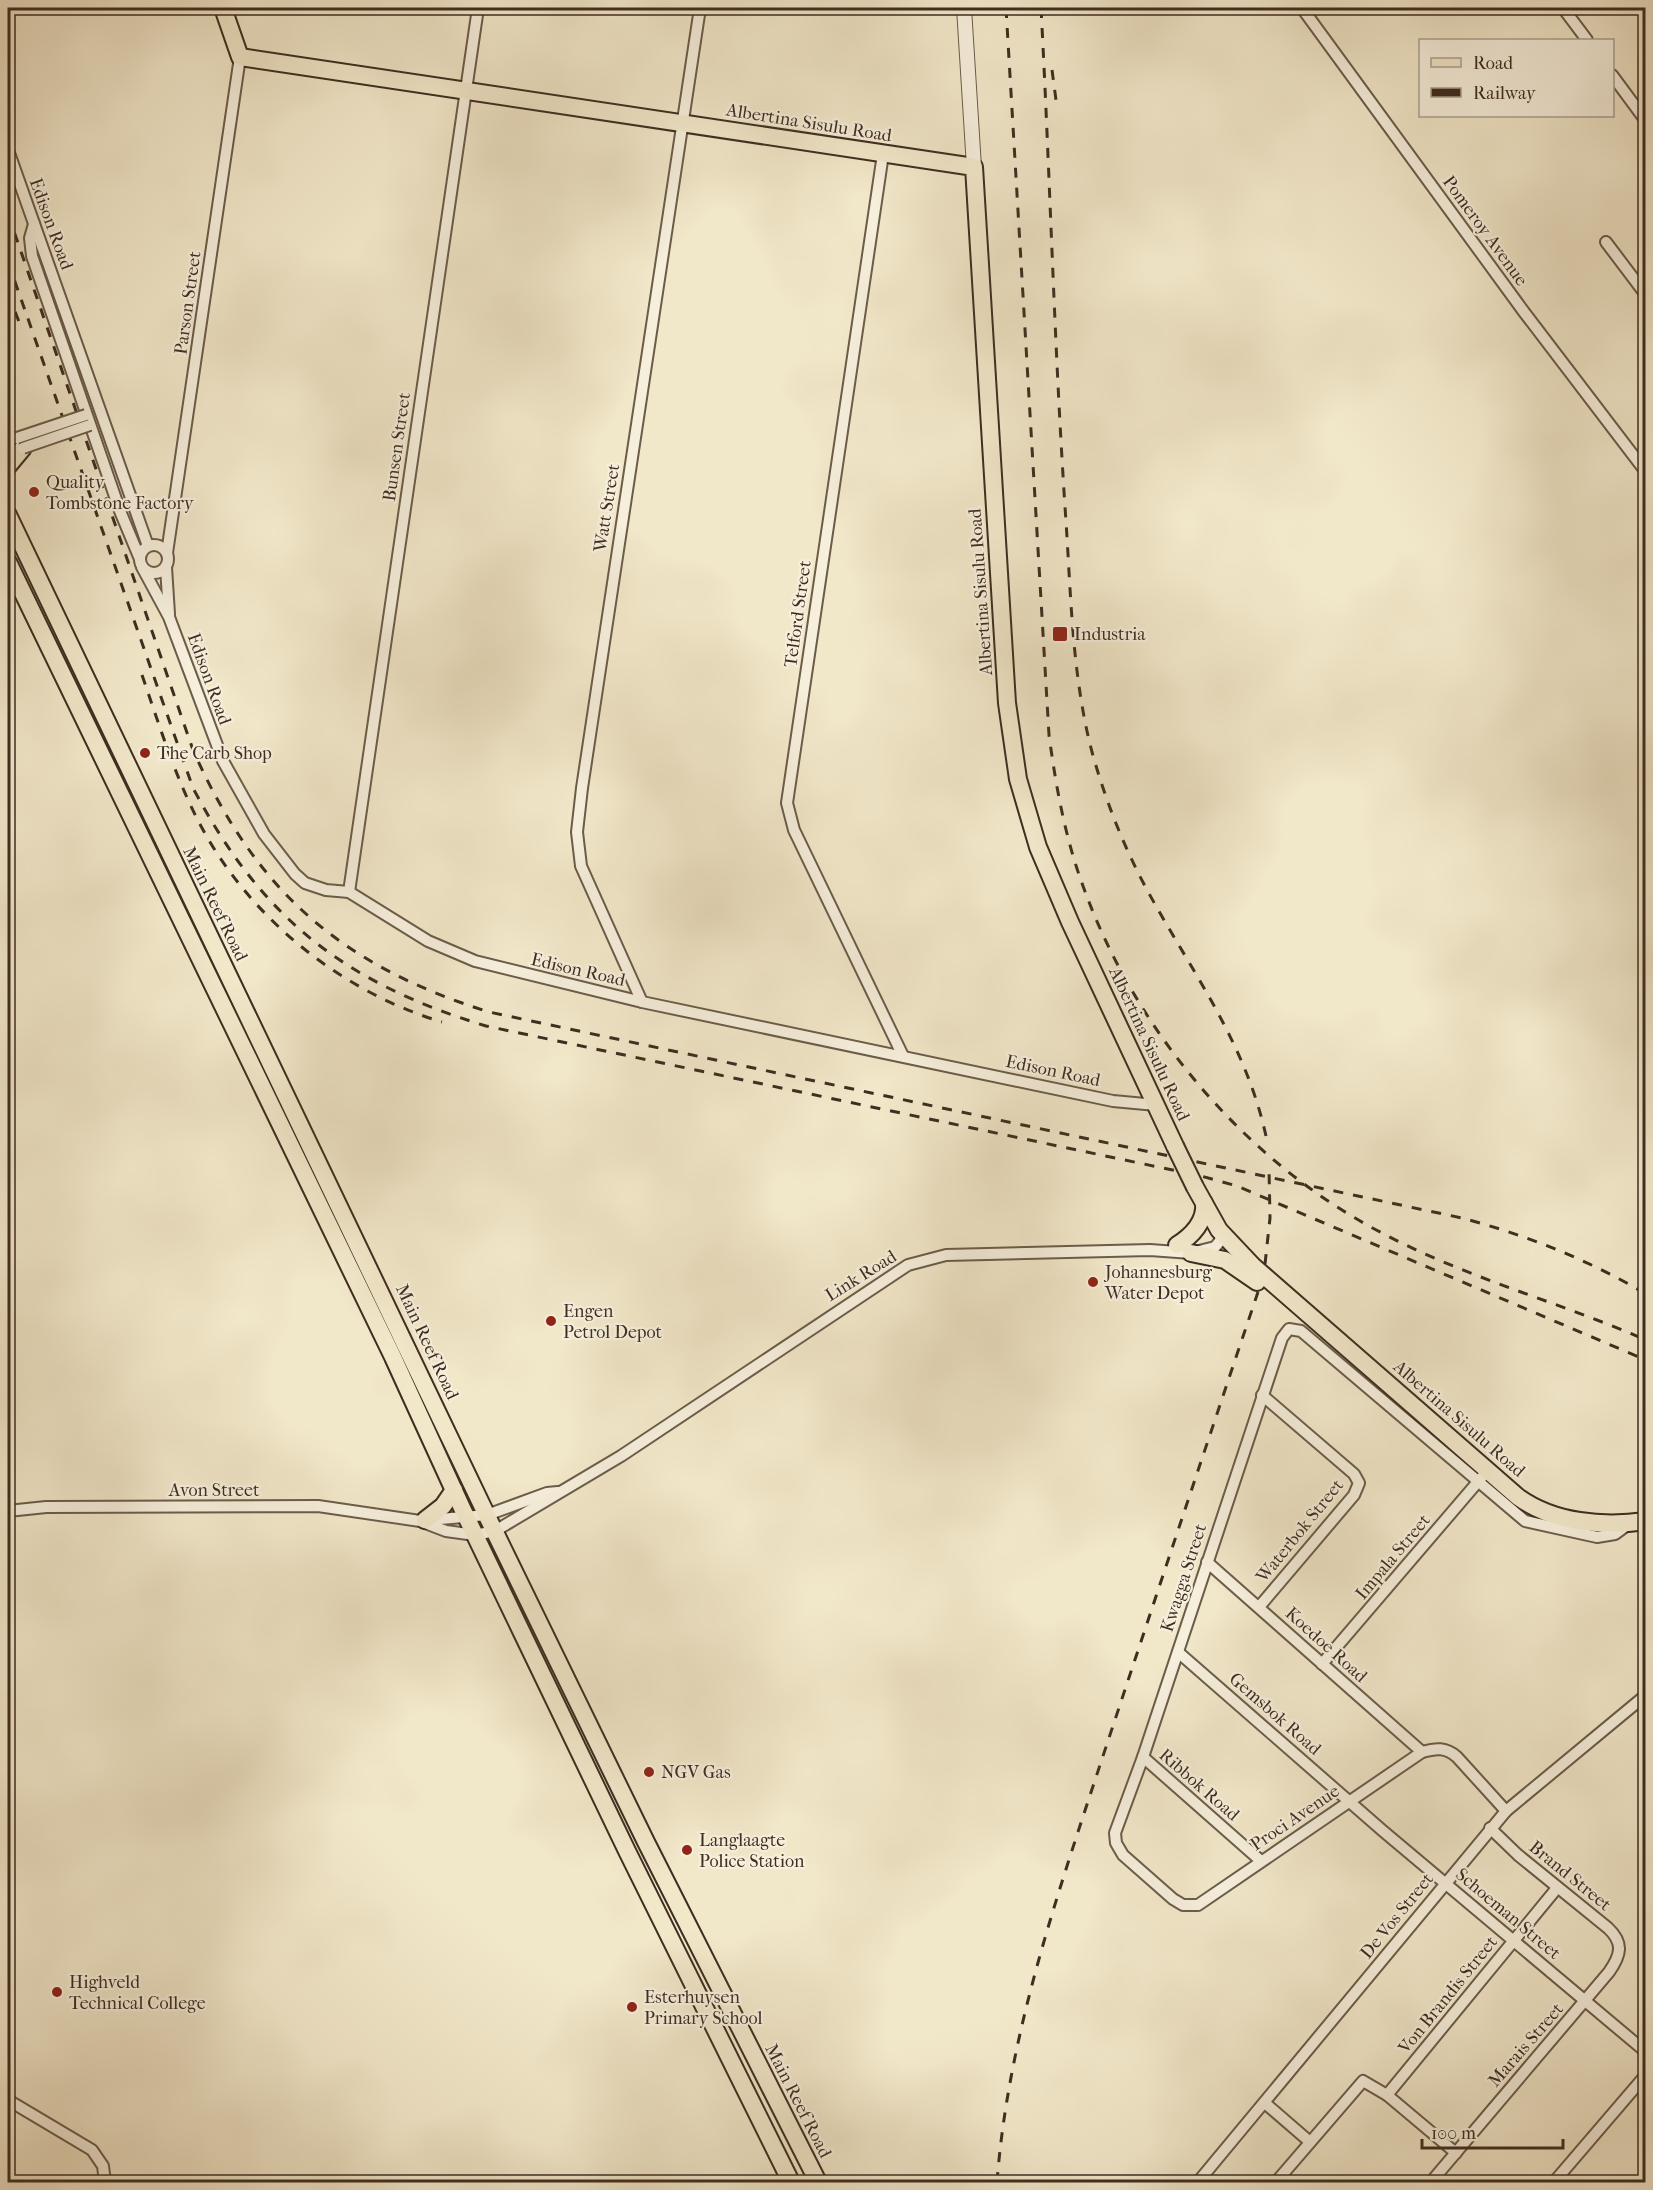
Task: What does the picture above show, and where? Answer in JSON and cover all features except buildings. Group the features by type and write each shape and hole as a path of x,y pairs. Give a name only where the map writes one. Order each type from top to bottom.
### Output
{"main road":[{"path":"224,8 240,57"},
{"name":"Albertina Sisulu Road","path":"240,57 974,167 1007,703 1013,754 1029,821 1046,868 1195,1187 1220,1231 1253,1266 1333,1335 1482,1477 1556,1516 1581,1521 1638,1522"},
{"path":"8,466 13,444"},
{"name":"Main Reef Road","path":"8,515 487,1515 680,1910 818,2182"},
{"name":"Main Reef Road","path":"8,562 85,726 393,1357 475,1535 660,1919 791,2182"},
{"path":"85,726 104,716"},
{"path":"281,1130 299,1122"},
{"path":"1204,1203 1203,1217 1184,1249 1215,1257 1233,1265 1284,1303 1333,1335"},
{"path":"423,1520 443,1506 454,1490"},
{"path":"660,1919 680,1910"},
{"path":"683,1965 703,1955"}],"street":[{"name":"Bunsen Street","path":"349,892 478,8"},
{"name":"Watt Street","path":"642,1002 588,882 578,849 577,832 700,8"},
{"path":"964,8 974,167"},
{"name":"Pomeroy Avenue","path":"1302,8 1517,303 1644,466"},
{"path":"1563,8 1586,39"},
{"name":"Parson Street","path":"167,553 240,57"},
{"path":"1614,78 1646,121"},
{"name":"Edison Road","path":"8,150 146,553 223,761 264,834 305,883 320,889 349,892 429,942 475,961 642,1002 1113,1101 1156,1105"},
{"name":"Telford Street","path":"883,154 787,803 794,830 903,1056"},
{"path":"34,224 30,238 32,256 126,527 146,553 154,573 166,567"},
{"path":"1606,242 1646,295"},
{"path":"13,444 88,420"},
{"path":"146,553 172,530"},
{"path":"146,553 167,553"},
{"name":"Edison Road","path":"167,553 169,617"},
{"path":"1184,1249 1208,1228 1220,1231"},
{"name":"Link Road","path":"475,1535 495,1531 550,1500 558,1492 621,1456 892,1274 914,1263 946,1255 1215,1247 1221,1241 1220,1231"},
{"name":"Kwagga Street","path":"1173,1899 1123,1855 1116,1843 1115,1833 1143,1757 1262,1395 1285,1333 1293,1328 1301,1331 1482,1477"},
{"name":"Waterbok Street","path":"1259,1607 1354,1495 1359,1483 1354,1474 1262,1395"},
{"name":"Impala Street","path":"1322,1664 1482,1477"},
{"name":"Link Road","path":"467,1518 487,1515 547,1493 558,1492"},
{"name":"Avon Street","path":"8,1511 46,1507 318,1506 423,1520 467,1518"},
{"name":"Avon Street","path":"423,1520 446,1532 475,1535"},
{"name":"Koedoe Road","path":"1207,1562 1422,1752"},
{"name":"Gemsbok Road","path":"1178,1652 1350,1802"},
{"name":"De Vos Street","path":"1198,2182 1266,2104 1490,1828 1506,1811 1646,1695"},
{"name":"Proci Avenue","path":"1173,1899 1183,1905 1198,1905 1422,1752 1434,1749 1447,1750 1457,1757 1506,1811"},
{"name":"Ribbok Road","path":"1143,1757 1261,1861"},
{"name":"Schoeman Street","path":"1350,1802 1646,2052"},
{"name":"Brand Street","path":"1490,1828 1615,1934 1620,1954"},
{"name":"Von Brandis Street","path":"1387,2095 1557,1887"},
{"name":"Marais Street","path":"1431,2182 1586,2001 1620,1954"},
{"path":"1554,2182 1644,2077"},
{"path":"1276,2182 1361,2081 1367,2081 1387,2095 1456,2152"},
{"path":"8,2100 92,2150 102,2166 105,2182"},
{"path":"1266,2104 1310,2142"}],"railway":[{"path":"1006,8 1049,735 1058,793 1071,849 1105,940 1133,992 1165,1041 1201,1088 1242,1131 1286,1170 1334,1205 1416,1250 1480,1277 1646,1340"},
{"path":"1041,8 1058,382 1071,599 1076,661 1085,722 1097,770 1122,838 1146,888 1231,1038 1257,1101 1266,1136"},
{"path":"1052,70 1056,100"},
{"path":"8,214 193,750 218,800 245,844 276,883 310,917 347,946 390,972 437,993 489,1012 1462,1218 1510,1232 1557,1250 1602,1270 1646,1294"},
{"path":"8,262 193,788 220,834 248,874 279,910 312,940 350,966 390,989 436,1009 486,1026 1201,1176 1237,1186 1646,1360"},
{"path":"8,293 21,327"},
{"path":"142,675 169,753 193,810 223,862 247,893 274,922 335,972 405,1009 442,1022"},
{"path":"1265,1264 1270,1218 1269,1169"},
{"path":"997,2182 1012,2074 1036,1969 1051,1917 1258,1292"}],"place":[{"name":"Quality Tombstone Factory","path":"34,492"},
{"name":"Industria","path":"1060,634"},
{"name":"The Carb Shop","path":"145,753"},
{"name":"Johannesburg Water Depot","path":"1093,1282"},
{"name":"Engen Petrol Depot","path":"551,1321"},
{"name":"NGV Gas","path":"649,1772"},
{"name":"Langlaagte Police Station","path":"687,1850"},
{"name":"Highveld Technical College","path":"57,1992"},
{"name":"Esterhuysen Primary School","path":"632,2007"}]}
